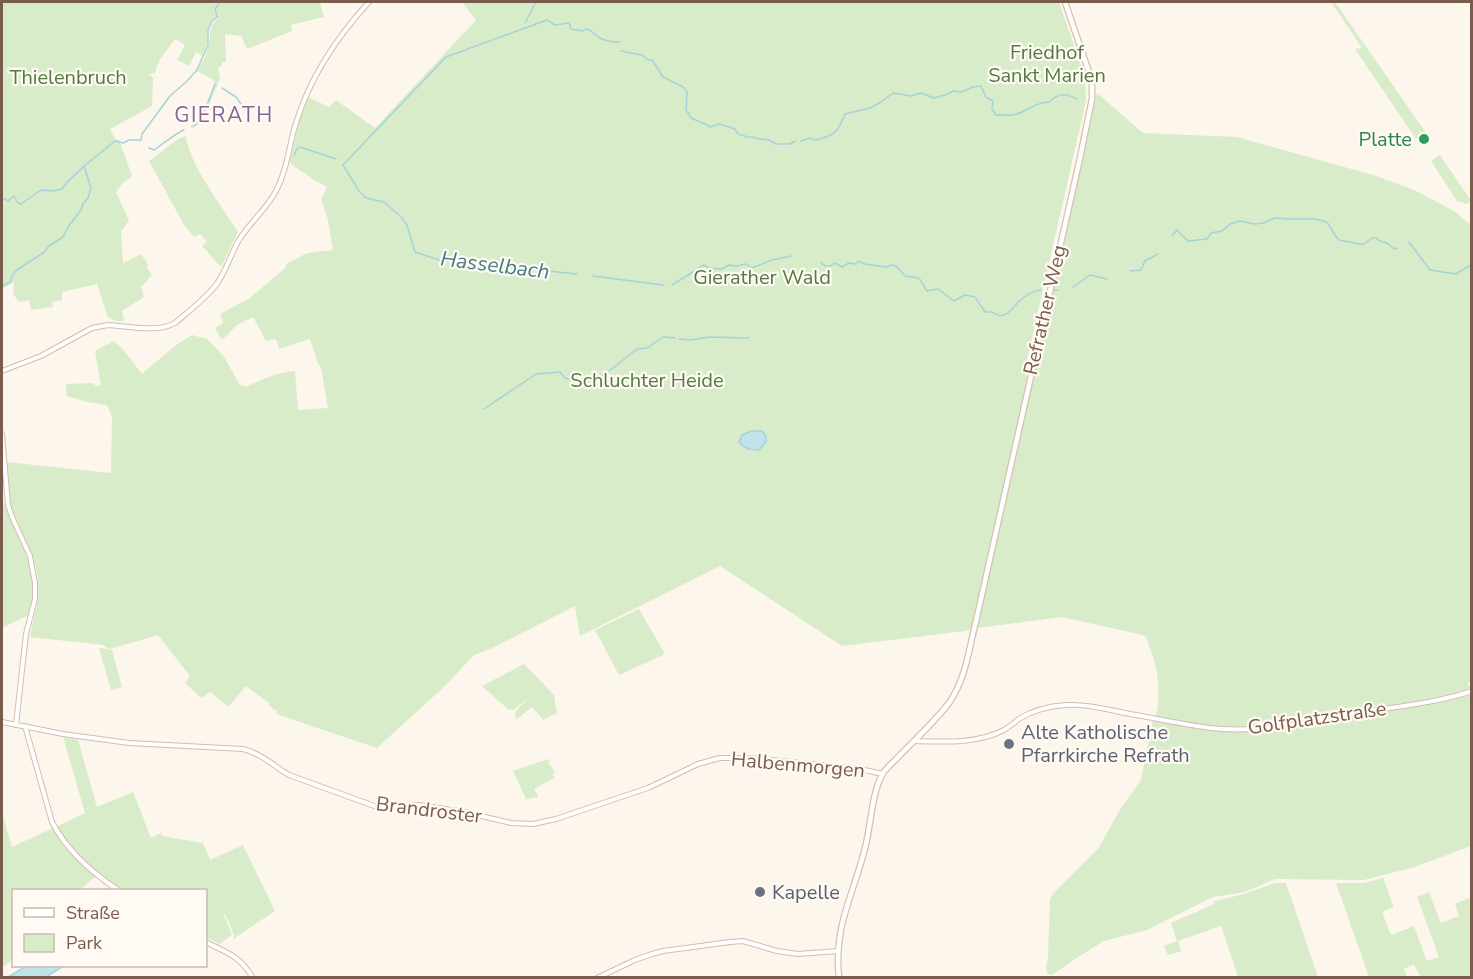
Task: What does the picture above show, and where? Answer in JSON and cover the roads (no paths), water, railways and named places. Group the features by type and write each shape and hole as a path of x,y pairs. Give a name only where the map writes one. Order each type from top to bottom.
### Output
{"main road":[{"name":"Refrather Weg","path":"883,774 947,704 958,687 976,621 1092,99 1091,76 1065,2"},
{"path":"839,978 838,951 841,926 862,858 877,788 883,774"}],"street":[{"path":"2,372 41,356 99,326 159,329 170,327 210,291 222,275 239,240 277,189 296,122 313,80 339,38 369,2"},
{"path":"2,434 8,505 30,556 35,583 35,599 26,634 15,725"},
{"name":"Golfplatzstraße","path":"914,741 980,739 1004,730 1021,718 1041,709 1065,705 1080,704 1164,721 1244,730 1389,708 1472,691"},
{"path":"2,722 25,726 52,822 66,845 95,875 114,889"},
{"name":"Brandroster","path":"25,726 108,741 252,751 289,775 377,807 419,805 512,823 533,824 564,817 613,800"},
{"path":"927,727 930,741"},
{"name":"Halbenmorgen","path":"613,800 648,788 698,764 720,758 752,758 883,774"},
{"path":"597,978 626,963 663,951 730,942 742,941 777,951 798,954 838,951"},
{"path":"207,942 234,956 248,969 252,978"}],"water":[{"path":"751,431 762,431 766,436 766,442 759,450 748,449 739,442 742,435"},
{"path":"24,967 62,967 46,977 8,977"}],"waterway":[{"path":"2,286 10,282 17,270 63,237 88,198 91,188 84,166 115,141 123,143 129,140 141,140 142,134 170,96 197,70 208,45 208,30 212,21 217,17 215,9 220,2"},
{"path":"525,23 536,2"},
{"path":"399,215 384,202 366,198 343,165 446,57 547,20 555,25 569,23 571,29 582,31 587,29 602,39 620,42"},
{"path":"621,51 642,55 652,60 663,77 683,87 687,92 686,110 691,118 710,127 723,125 735,129 738,134 769,140 776,144 790,144 795,141"},
{"name":"Hasselbach","path":"194,126 204,112 215,84"},
{"path":"801,141 809,138 818,140 832,135 845,114 870,108 893,93 911,96 921,93 934,98 953,91 961,92 981,86 986,97 993,101 992,109 996,115 1017,114 1062,95 1077,99"},
{"name":"Hasselbach","path":"222,88 236,97 251,118"},
{"name":"Hasselbach","path":"149,148 154,150 184,130"},
{"name":"Hasselbach","path":"294,155 300,147 336,159"},
{"path":"2,200 8,201 14,196 21,204 41,190 62,189 83,167"},
{"name":"Hasselbach","path":"401,217 407,225 415,252 439,260 577,274"},
{"name":"Hasselbach","path":"1172,236 1177,230 1188,241 1207,239 1211,233 1222,231 1230,224 1240,221 1255,224 1275,218 1315,219 1327,222 1339,240 1364,244 1376,238 1394,249 1397,248"},
{"name":"Hasselbach","path":"1409,242 1430,270 1456,274 1472,264"},
{"name":"Hasselbach","path":"1130,271 1141,270 1145,261 1158,254"},
{"name":"Hasselbach","path":"672,285 704,265 709,268 722,269 729,265 746,264 752,268 791,256"},
{"name":"Hasselbach","path":"821,262 828,266 835,263 842,267 849,263 856,264 859,261 864,264 886,267 896,266 905,276 919,278 927,291 938,289 954,301 965,295 975,297 985,312 997,315 1006,314 1019,301 1041,290"},
{"name":"Hasselbach","path":"1073,287 1090,275 1107,279"},
{"name":"Hasselbach","path":"593,276 663,285"},
{"path":"484,409 536,374 560,372 565,378 582,382 604,375 637,349 647,348 663,337 675,338"},
{"path":"679,339 749,338"}],"place":[{"name":"Platte","path":"1424,139"},
{"name":"Alte Katholische Pfarrkirche Refrath","path":"1009,744"},
{"name":"Kapelle","path":"760,892"}],"district":[{"name":"GIERATH","path":"224,115"}],"park label":[{"name":"Friedhof Sankt Marien","path":"1047,64"},
{"name":"Thielenbruch","path":"68,77"},
{"name":"Gierather Wald","path":"762,277"},
{"name":"Schluchter Heide","path":"647,380"}]}
